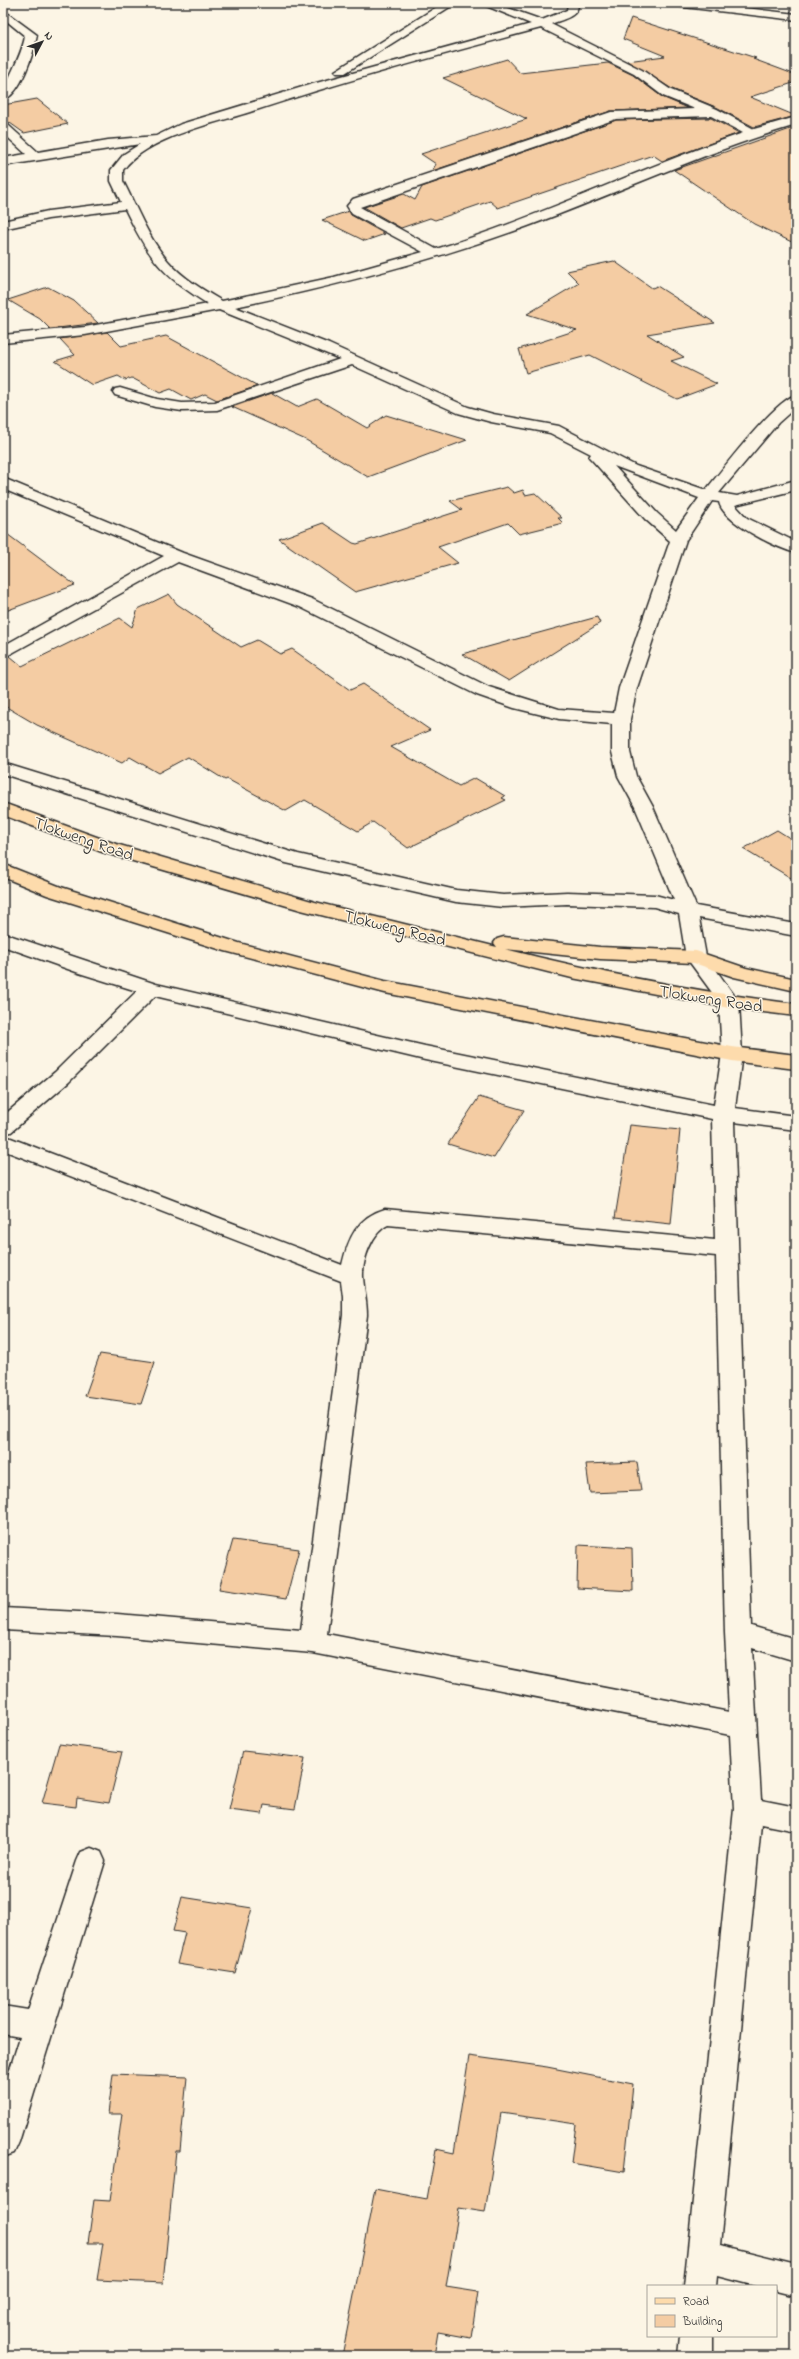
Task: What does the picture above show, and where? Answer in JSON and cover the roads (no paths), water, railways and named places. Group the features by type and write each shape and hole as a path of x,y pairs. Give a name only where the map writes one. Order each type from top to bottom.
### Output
{"main road":[{"name":"Tlokweng Road","path":"3,810 109,848 308,906 572,972 729,1002 796,1010"},
{"path":"3,870 54,891 232,947 385,987 732,1054 796,1062"},
{"path":"449,941 495,942 608,954 696,957 741,973 796,985"}],"street":[{"path":"319,84 451,3"},
{"path":"484,3 542,24 638,72 667,93 713,112 752,133"},
{"path":"118,167 160,138 186,127 229,115 319,84 542,24 571,12 573,10 573,3"},
{"path":"675,3 796,17"},
{"path":"3,13 31,35 28,51 12,87 3,96"},
{"path":"434,253 357,212 353,209 353,206 358,202 615,115 713,112"},
{"path":"3,339 62,335 127,326 328,282 434,253 524,223 649,171 752,133 796,121"},
{"path":"3,127 35,156"},
{"path":"3,162 86,147 160,138"},
{"path":"86,147 118,167"},
{"path":"118,167 117,181 128,206 149,245 164,265 188,286 220,306 352,360 463,410 491,418 554,429 631,469 708,496 726,501 751,499 796,485"},
{"path":"3,225 48,215 128,206"},
{"path":"120,392 155,403 182,407 217,406 352,360"},
{"path":"700,2285 748,1809 738,1633 723,1114 732,1054 729,1002 696,957 688,910 644,807 627,776 621,752 621,719 628,688 678,540 708,496 773,420 796,399"},
{"path":"588,447 646,511 678,540"},
{"path":"3,482 177,556 306,603 484,691 520,704 559,714 621,719"},
{"path":"726,501 728,509 741,521 796,548"},
{"path":"3,652 177,556"},
{"path":"3,768 293,859 456,896 503,901 615,898 655,901 688,910 796,930"},
{"path":"3,939 86,969 151,988 425,1053 723,1114 796,1123"},
{"path":"3,1127 62,1077 151,988"},
{"path":"3,1142 314,1264 351,1276"},
{"path":"313,1642 355,1315 355,1296 351,1276 361,1239 367,1227 375,1220 385,1216 727,1249"},
{"path":"3,1619 117,1625 313,1642 744,1726"},
{"path":"738,1633 796,1650"},
{"path":"748,1809 796,1819"},
{"path":"3,2142 38,2026 92,1861"},
{"path":"3,2020 38,2026"},
{"path":"702,2256 796,2280"},
{"path":"695,2356 696,2337"}]}
